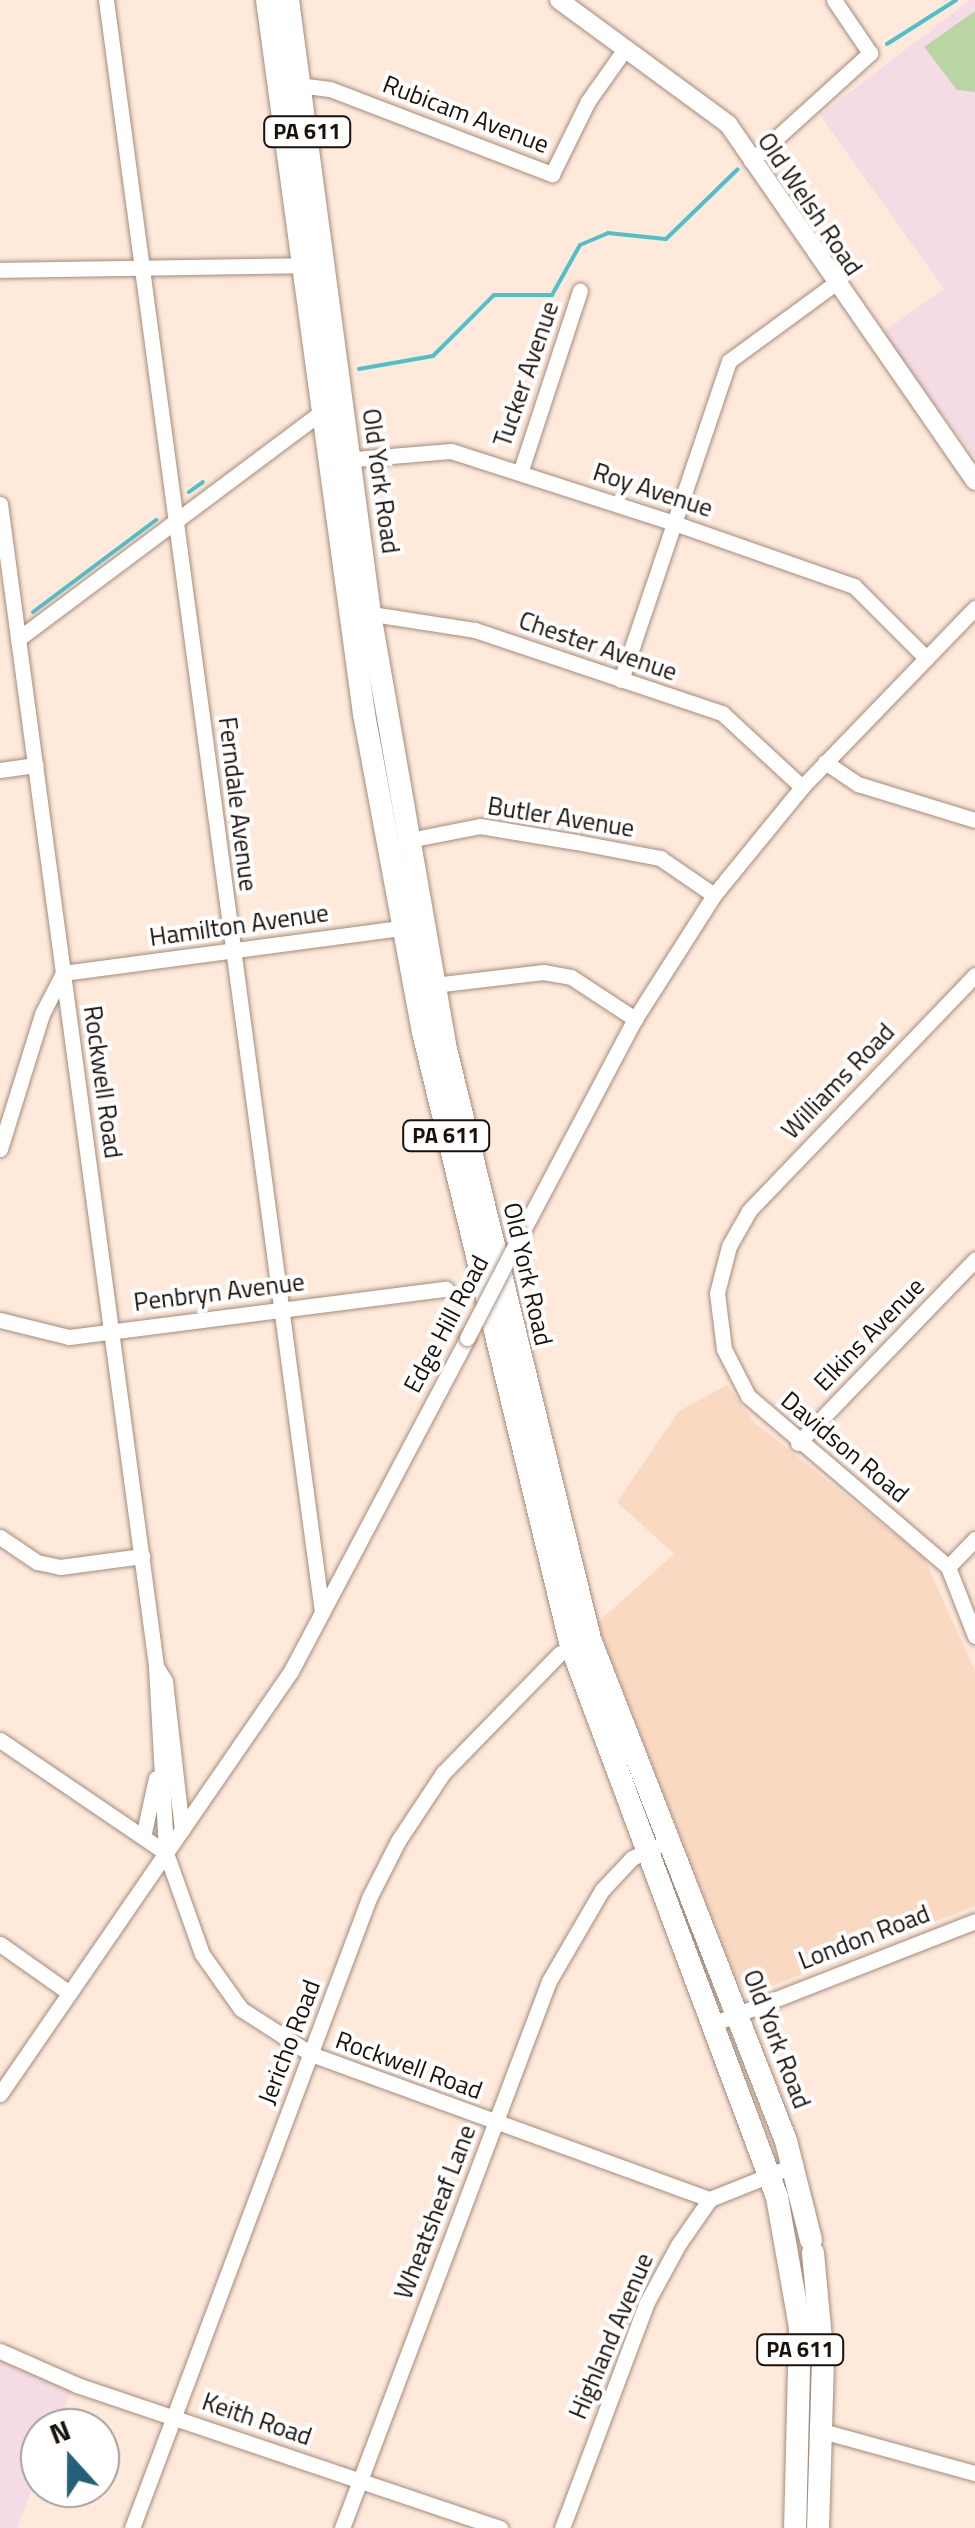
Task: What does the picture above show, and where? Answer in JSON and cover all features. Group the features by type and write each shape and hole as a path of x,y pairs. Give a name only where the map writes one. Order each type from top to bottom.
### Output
{"highway":[{"name":"Old York Road","path":"267,0 290,84"},
{"name":"Old York Road","path":"288,0 290,84 360,611 456,1178 580,1643 648,1850 772,2176 800,2327 795,2528"},
{"name":"Old York Road","path":"313,265 326,409 342,460"},
{"name":"Old York Road","path":"413,926 434,986 580,1643 670,1841 794,2166 812,2246 822,2430 818,2528"}],"main road":[{"name":"Old Welsh Road","path":"559,0 717,114 833,285 975,481"}],"street":[{"name":"Ferndale Avenue","path":"106,0 322,1613"},
{"path":"751,161 870,52 834,0"},
{"name":"Rubicam Avenue","path":"290,84 552,174 588,100 625,49"},
{"path":"0,270 313,265"},
{"path":"620,680 729,361 833,285"},
{"name":"Tucker Avenue","path":"520,473 580,291"},
{"path":"18,639 177,526 326,409"},
{"name":"Roy Avenue","path":"342,460 442,450 674,524 854,586 926,658"},
{"name":"Rockwell Road","path":"0,504 156,1666 166,1853 212,1975 263,2028 311,2054 710,2199"},
{"name":"Edge Hill Road","path":"0,2094 182,1830 322,1613 635,1018 714,895 802,787 975,608"},
{"name":"Chester Avenue","path":"360,611 474,630 733,720 802,787"},
{"path":"825,762 858,784 975,820"},
{"path":"0,770 36,765"},
{"name":"Butler Avenue","path":"399,842 480,826 576,842 660,858 714,895"},
{"name":"Hamilton Avenue","path":"63,973 413,926"},
{"path":"434,986 543,972 571,977 635,1018"},
{"path":"0,1150 42,1014 63,973"},
{"name":"Williams Road","path":"740,1223 975,975"},
{"name":"Davidson Road","path":"740,1223 717,1293 724,1348 748,1396 948,1567 975,1636"},
{"name":"Elkins Avenue","path":"798,1442 975,1260"},
{"name":"Penbryn Avenue","path":"0,1320 69,1337 446,1288"},
{"path":"0,1537 37,1562 60,1567 142,1556"},
{"path":"948,1567 975,1540"},
{"name":"Jericho Road","path":"132,2528 311,2054 398,1841 443,1774 580,1643"},
{"name":"Rockwell Road","path":"156,1666 165,1681 182,1830"},
{"path":"0,1740 166,1853"},
{"name":"Rockwell Road","path":"142,1838 160,1760"},
{"name":"Wheatsheaf Lane","path":"342,2528 495,2123 578,1923 622,1866 670,1841"},
{"name":"London Road","path":"715,2023 975,1921"},
{"path":"0,1944 68,1992"},
{"path":"710,2199 794,2166"},
{"name":"Highland Avenue","path":"562,2528 646,2304 710,2199"},
{"name":"Keith Road","path":"0,2351 76,2386 500,2528"},
{"path":"822,2430 975,2473"}],"shaded area":[{"path":"975,0 975,457 881,333 944,289 820,115"},
{"path":"727,1385 754,1422 924,1558 975,1671 975,1906 758,1991 742,1987 734,1972 597,1623 674,1554 617,1502 679,1411"},
{"path":"0,2358 71,2391 64,2408 20,2408 20,2508 25,2508 17,2528 0,2528"}],"green space":[{"path":"975,11 975,92 957,90 924,47"}],"waterway":[{"path":"887,44 956,0"},
{"path":"359,369 433,356 494,295 552,295 580,245 608,233 666,239 738,169"},
{"path":"189,492 203,482"},
{"path":"33,612 156,520"}]}
